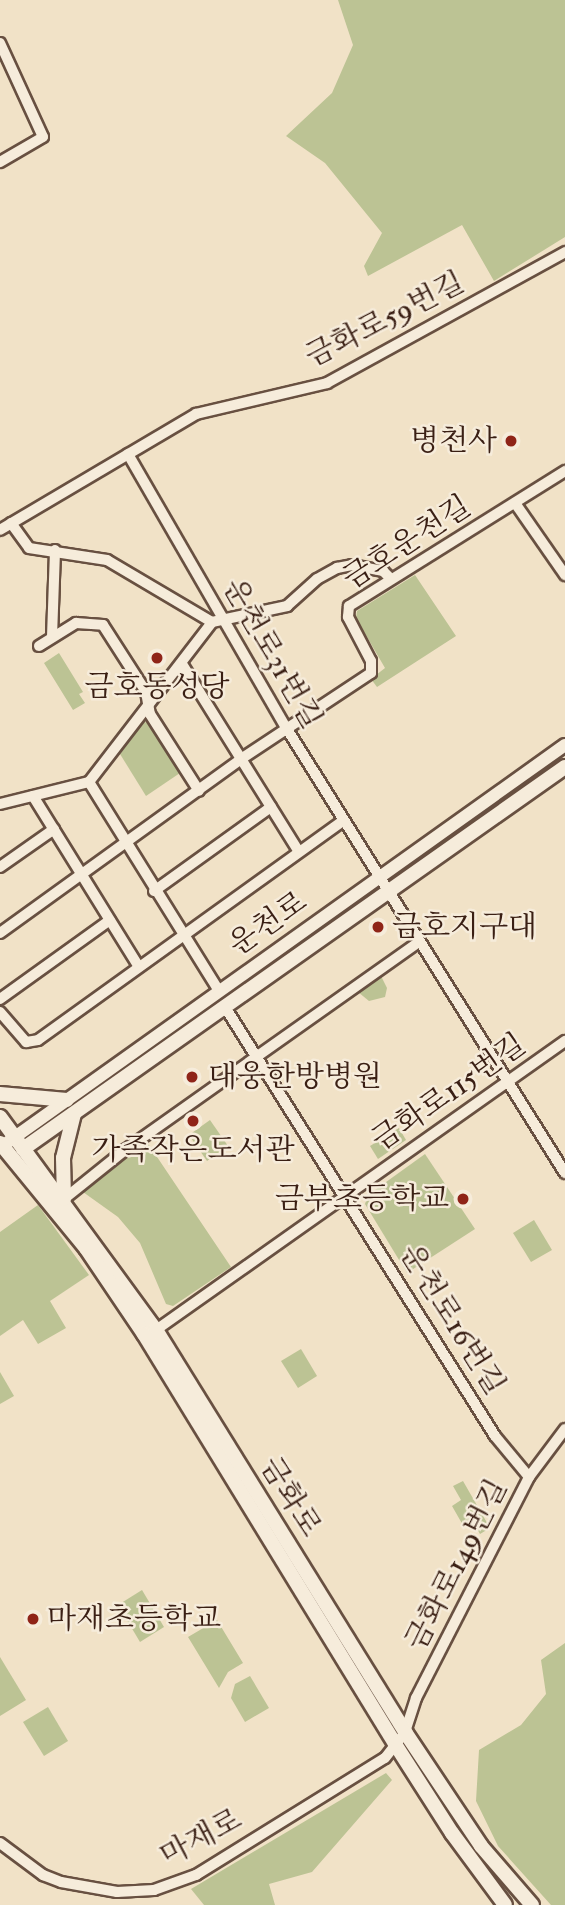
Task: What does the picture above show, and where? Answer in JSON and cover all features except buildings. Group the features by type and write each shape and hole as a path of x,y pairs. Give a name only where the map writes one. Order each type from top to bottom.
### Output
{"main road":[{"name":"운천로","path":"8,1149 74,1114 565,767"},
{"path":"0,1094 67,1100"},
{"path":"64,1199 63,1158 74,1114"},
{"name":"금화로","path":"0,1117 8,1149 86,1248 144,1335 395,1744 452,1833 505,1905"},
{"name":"금화로","path":"8,1149 64,1199 156,1331 405,1732 481,1846 532,1905"}],"street":[{"path":"0,43 43,137 0,162"},
{"name":"금화로59번길","path":"0,530 128,454 217,406 327,383 565,253"},
{"name":"운천로31번길","path":"128,454 217,621 565,1173"},
{"name":"금호운천길","path":"287,729 371,673 371,661 348,617 349,606 565,471"},
{"path":"514,503 565,575"},
{"path":"11,523 29,548 107,560 217,621"},
{"path":"52,637 55,550"},
{"path":"0,804 89,782 217,621 287,606 317,579 337,568 352,565 383,571 391,579"},
{"path":"39,646 76,623 100,624 146,692 149,706 199,791"},
{"path":"182,664 299,852"},
{"path":"0,933 241,759 287,729"},
{"name":"운천로","path":"8,1149 67,1100 565,745"},
{"path":"89,782 154,891 219,991"},
{"path":"33,796 139,967"},
{"path":"154,891 271,807"},
{"path":"0,1012 32,1043 344,821"},
{"path":"0,867 54,830"},
{"path":"0,999 110,920"},
{"path":"64,1199 90,1175 418,942"},
{"name":"운천로16번길","path":"225,1007 347,1195 495,1436 529,1477"},
{"name":"금화로115번길","path":"156,1331 565,1041"},
{"name":"금화로149번길","path":"405,1732 416,1698 529,1477 565,1429"},
{"name":"마재로","path":"0,1843 43,1875 61,1882 117,1892 154,1890 196,1875 385,1758 405,1732"}],"green space":[{"path":"338,0 565,0 565,237 494,281 462,225 368,276 364,266 382,233 325,163 286,136 332,93 353,45"},
{"path":"415,575 456,636 377,687 371,679 385,668 356,618 357,611"},
{"path":"59,653 83,692 79,694 85,703 73,710 44,663"},
{"path":"144,722 149,723 180,773 146,796 120,754"},
{"path":"381,976 387,988 385,997 369,1001 358,992"},
{"path":"210,1120 228,1146 207,1161 189,1135"},
{"path":"399,1128 406,1140 378,1159 370,1146"},
{"path":"147,1142 231,1267 173,1306 166,1304 140,1243 118,1217 83,1192 83,1187"},
{"path":"425,1154 475,1229 407,1273 365,1204 368,1195"},
{"path":"38,1205 89,1275 50,1301 66,1328 38,1344 23,1320 0,1336 0,1232"},
{"path":"534,1220 552,1250 531,1262 513,1233"},
{"path":"301,1349 317,1376 298,1388 281,1361"},
{"path":"0,1372 14,1396 0,1404"},
{"path":"463,1481 490,1528 480,1534 473,1522 464,1527 452,1506 461,1500 453,1486"},
{"path":"142,1590 164,1627 140,1642 118,1605"},
{"path":"217,1620 243,1663 228,1672 219,1688 188,1637"},
{"path":"565,1643 565,1905 551,1905 498,1846 476,1801 479,1750 521,1725 546,1694 541,1660"},
{"path":"0,1657 26,1700 0,1716"},
{"path":"250,1676 269,1708 245,1722 231,1698 235,1684"},
{"path":"48,1707 68,1741 44,1756 23,1722"},
{"path":"386,1773 392,1780 312,1872 269,1884 275,1905 204,1905 191,1889"}],"place":[{"name":"병천사","path":"511,441"},
{"name":"금호동성당","path":"157,658"},
{"name":"금호지구대","path":"378,927"},
{"name":"대웅한방병원","path":"192,1077"},
{"name":"가족작은도서관","path":"193,1121"},
{"name":"금부초등학교","path":"463,1199"},
{"name":"마재초등학교","path":"33,1619"}]}
